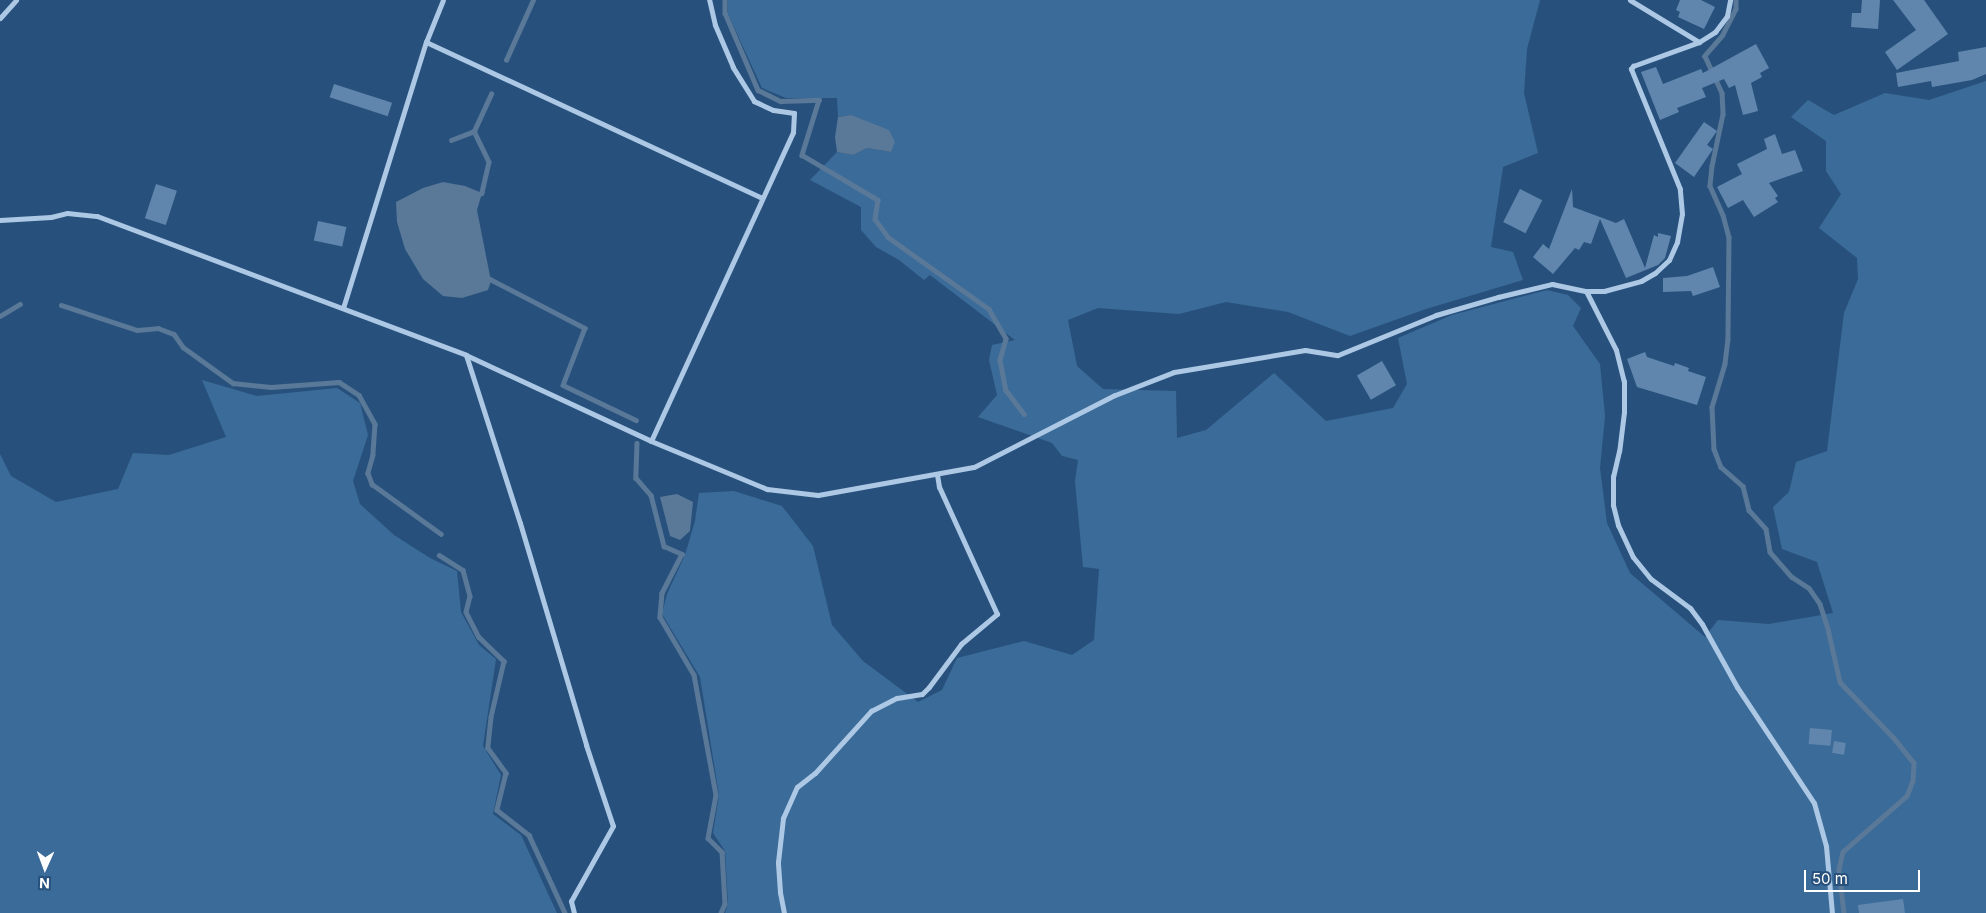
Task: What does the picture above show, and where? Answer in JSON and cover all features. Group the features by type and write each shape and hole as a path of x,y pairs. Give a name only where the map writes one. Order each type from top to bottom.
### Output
{"street":[{"path":"0,18 16,0"},
{"path":"342,308 426,42 443,0"},
{"path":"651,441 793,132 794,114 773,110 754,101 733,67 715,25 709,0"},
{"path":"1630,0 1699,42"},
{"path":"0,220 51,217 66,213 86,213 466,355 651,441 767,489 818,495 974,467 1114,395 1174,372 1305,350 1338,354 1436,315 1523,290 1552,284 1586,291 1604,291 1641,281 1655,273 1669,260 1676,242 1682,214 1680,189 1631,69 1633,66 1699,42 1715,32 1727,16 1730,0"},
{"path":"426,42 762,198"},
{"path":"1586,291 1616,350 1624,381 1624,412 1619,451 1613,476 1613,505 1618,525 1633,557 1651,579 1690,608 1702,624 1737,687 1794,776 1814,803 1826,846 1832,913"},
{"path":"466,355 520,523 586,745 613,826 571,901 574,913"},
{"path":"784,913 780,892 778,862 783,818 796,786 815,772 871,711 897,698 922,694 961,644 997,614 939,488 937,475"}],"shaded area":[{"path":"728,0 1540,0 1527,49 1524,93 1538,153 1503,167 1491,247 1513,252 1523,280 1426,309 1350,336 1288,312 1226,302 1179,314 1098,308 1068,320 1077,366 1103,389 1176,391 1177,438 1206,430 1274,373 1326,421 1393,408 1407,384 1398,338 1452,315 1547,290 1568,295 1581,308 1573,326 1600,364 1605,416 1600,468 1607,523 1630,573 1705,637 1718,620 1769,624 1833,613 1817,562 1782,549 1773,507 1789,492 1796,462 1827,451 1844,313 1858,279 1857,258 1819,228 1841,194 1826,171 1826,141 1791,117 1808,100 1834,115 1885,93 1929,100 1986,81 1986,913 725,913 728,904 725,851 713,833 719,795 700,677 662,614 667,594 685,555 695,521 699,493 734,491 782,506 813,546 832,625 863,661 918,702 942,690 957,658 1024,641 1072,655 1094,640 1099,569 1083,567 1075,481 1078,460 1062,456 1052,443 978,417 997,395 989,360 992,345 1015,340 930,275 924,280 899,260 876,247 861,230 861,207 810,180 837,152 853,155 867,148 891,152 851,115 838,117 837,98 786,98 762,88 728,14"},
{"path":"851,115 889,130 895,142 891,152 867,148 853,155 837,152 835,137 838,117"},
{"path":"443,182 465,186 482,193 477,210 491,281 488,290 462,298 443,296 423,279 405,249 397,222 396,202 423,188"},
{"path":"202,380 257,396 337,388 360,403 368,435 353,481 360,504 394,535 430,558 457,571 461,612 479,645 496,659 483,746 501,775 493,814 521,835 557,913 0,913 0,454 11,476 56,502 118,489 133,453 169,455 226,437"},
{"path":"677,494 693,502 690,531 680,540 670,536 660,497"}],"building":[{"path":"1680,0 1701,0 1715,7 1704,29 1678,17 1680,12 1676,10"},
{"path":"1862,0 1880,0 1878,29 1851,27 1852,13 1861,13"},
{"path":"1893,0 1924,0 1948,34 1897,70 1885,52 1916,30"},
{"path":"1756,44 1769,68 1760,73 1762,77 1751,83 1758,111 1743,115 1735,85 1729,88 1724,79 1702,88 1706,97 1677,108 1679,112 1660,120 1641,72 1656,67 1663,84 1701,69 1703,73"},
{"path":"1986,47 1986,74 1972,80 1932,87 1931,81 1898,87 1896,73 1959,61 1958,52"},
{"path":"334,84 392,103 388,116 330,97"},
{"path":"1704,122 1717,131 1707,145 1713,149 1694,177 1675,163"},
{"path":"1775,134 1782,154 1795,150 1803,171 1769,183 1778,196 1775,198 1778,202 1754,217 1743,200 1728,208 1717,187 1742,174 1737,164 1767,149 1764,139"},
{"path":"156,184 177,191 166,225 145,218"},
{"path":"1520,189 1542,200 1525,233 1503,222"},
{"path":"1572,189 1573,207 1616,223 1624,219 1645,268 1654,235 1658,237 1658,233 1671,236 1665,258 1658,265 1626,278 1600,219 1591,244 1584,242 1579,250 1575,248 1553,274 1533,257 1543,244 1549,249"},
{"path":"318,221 346,227 342,247 314,241"},
{"path":"1713,267 1720,287 1693,296 1691,291 1663,292 1663,278 1687,276"},
{"path":"1645,352 1647,357 1674,366 1675,363 1689,368 1688,371 1706,377 1697,405 1637,387 1627,359"},
{"path":"1382,361 1396,385 1371,400 1357,376"},
{"path":"1810,728 1832,730 1831,746 1809,744"},
{"path":"1834,741 1846,743 1844,755 1832,753"},
{"path":"1903,899 1905,913 1859,913 1858,905"}],"waterway":[{"path":"506,60 533,0"},
{"path":"725,0 725,13 758,90 781,101 819,100 802,155 878,200 875,219 888,237 989,309 1006,339 1000,360 1006,390 1024,414"},
{"path":"1736,0 1736,9 1723,35 1705,56 1722,93 1723,114 1712,166 1710,186 1723,215 1729,237 1728,339 1725,364 1712,407 1714,449 1721,467 1743,486 1749,510 1766,529 1770,552 1792,577 1809,588 1820,604 1828,629 1840,682 1893,737 1914,763 1913,781 1907,796 1843,852 1839,870 1844,913"},
{"path":"451,140 474,131 491,94"},
{"path":"474,131 489,162 482,193 477,196"},
{"path":"488,278 585,328 563,385 636,420"},
{"path":"0,316 20,304"},
{"path":"61,305 137,330 158,328 174,334 183,347 233,383 271,387 339,382 359,395 375,424 373,455 368,473 372,484 441,534"},
{"path":"637,443 636,478 651,495 664,546 682,554 662,593 660,617 694,675 716,795 708,838 722,852 725,904 721,913"},
{"path":"439,555 463,570 470,596 466,612 479,637 504,661 491,717 488,748 506,773 497,810 529,835 565,913"}]}
